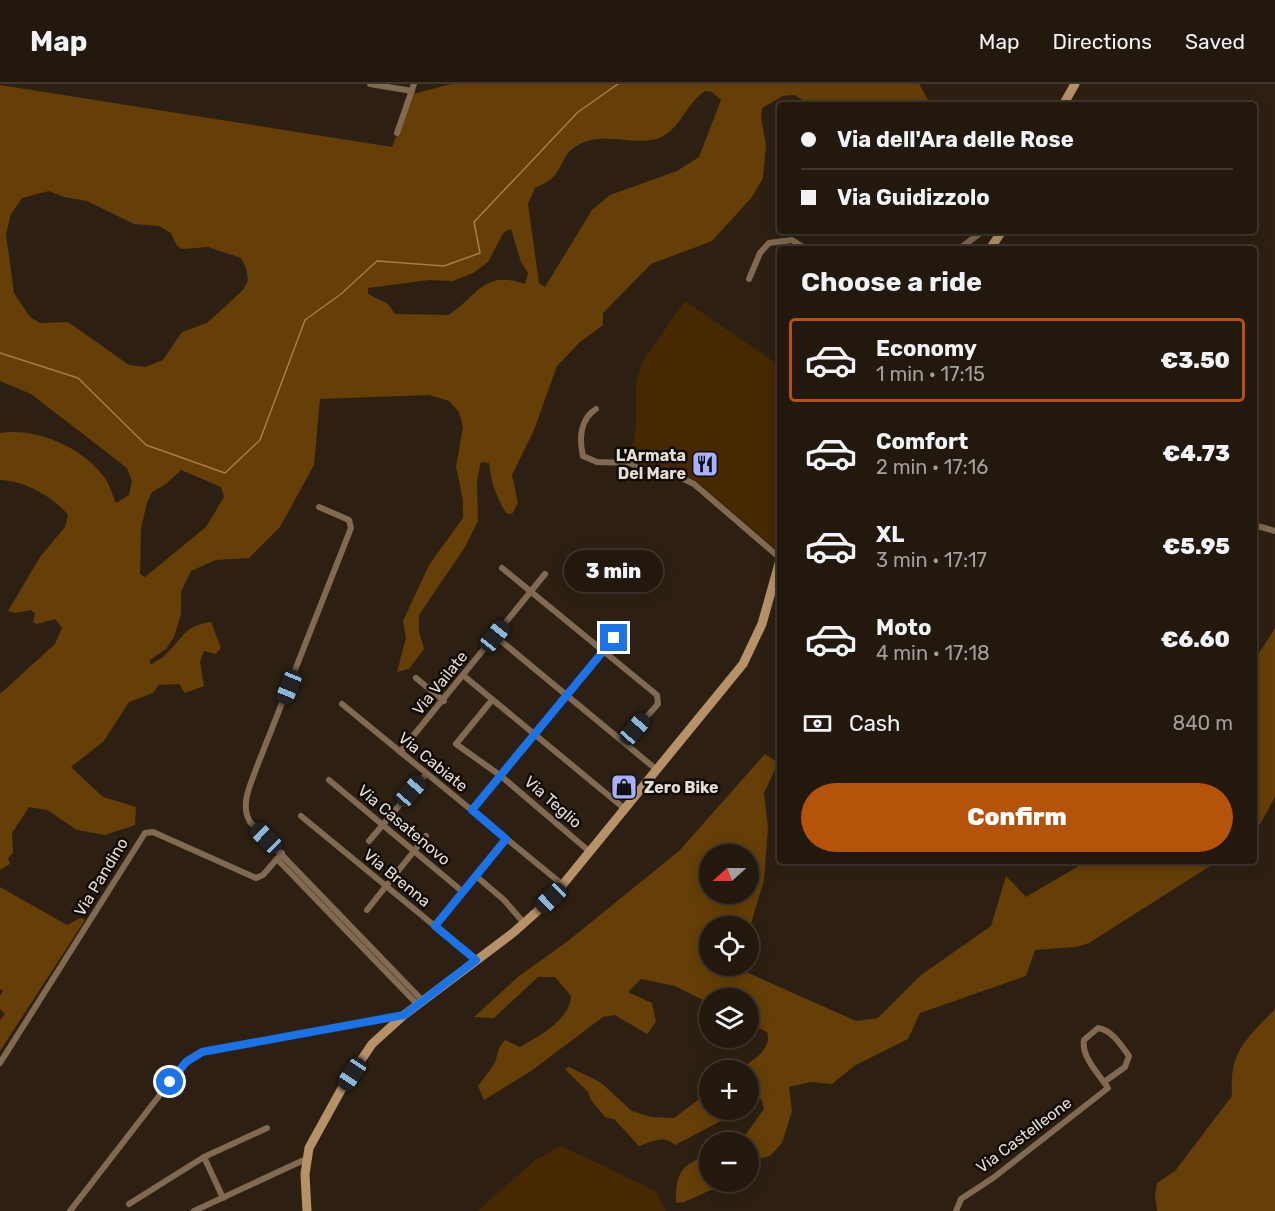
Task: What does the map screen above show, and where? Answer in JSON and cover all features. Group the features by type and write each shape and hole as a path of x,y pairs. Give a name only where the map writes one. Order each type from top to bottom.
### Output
{"street":[{"path":"370,84 413,87 397,133"},
{"path":"1065,102 1075,84"},
{"path":"963,246 979,234"},
{"path":"749,279 760,253 769,243 792,240 801,246"},
{"path":"596,409 586,418 582,429 583,456 597,462 631,463 642,472 678,476 694,484 777,556"},
{"path":"319,507 349,520 351,528 256,769 245,804 250,822 280,856 420,1002"},
{"path":"1257,526 1275,531"},
{"path":"502,568 659,699 658,704 624,742"},
{"name":"Via Vailate","path":"400,752 444,701 545,574"},
{"path":"307,1211 306,1159 314,1137 341,1090 372,1044 420,1002 524,923 563,885 743,664 776,592"},
{"path":"495,636 657,770"},
{"path":"472,810 614,638"},
{"path":"464,676 625,809"},
{"path":"416,678 444,701"},
{"name":"Via Teglio","path":"492,700 456,744 501,776 590,852"},
{"name":"Via Cabiate","path":"342,704 563,885"},
{"path":"369,842 426,774"},
{"name":"Via Casatenovo","path":"328,780 463,892"},
{"name":"Via Brenna","path":"301,816 476,960"},
{"name":"Via Pandino","path":"0,1063 145,832 153,832 256,878 263,875 280,856"},
{"path":"367,910 426,836"},
{"path":"435,926 506,839"},
{"path":"476,876 504,900 524,923"},
{"path":"70,1211 183,1065 195,1055 211,1050 404,1015"},
{"name":"Via Castelleone","path":"956,1211 961,1199 993,1178 1108,1088 1104,1082 1086,1055 1083,1047 1084,1040 1098,1028 1112,1035 1129,1056 1125,1067 1104,1082"},
{"path":"129,1204 204,1157 267,1128"},
{"path":"204,1157 223,1198"},
{"path":"194,1211 306,1159"}],"shaded area":[{"path":"451,84 919,84 929,102 807,102 794,95 783,96 762,108 761,118 766,145 763,178 752,197 712,241 651,264 603,313 603,325 580,342 557,366 534,430 512,475 518,503 512,514 506,513 499,501 489,463 481,462 477,480 478,521 465,547 419,615 419,631 424,649 409,669 397,672 406,638 403,621 429,565 463,518 463,500 456,467 463,427 459,412 449,401 429,395 320,399 314,465 280,527 249,558 216,560 191,571 181,592 181,614 174,637 166,649 150,660 150,665 164,656 190,629 211,622 221,648 216,654 204,651 200,662 204,686 185,693 179,684 159,685 153,693 129,702 104,741 71,767 103,797 136,807 135,825 105,835 77,830 47,810 29,807 12,833 13,853 8,858 10,864 0,870 0,694 55,644 62,628 55,619 37,624 33,622 35,614 31,610 15,613 8,611 40,557 65,527 68,515 55,502 28,486 0,480 0,433 14,432 43,436 71,448 95,466 104,477 116,503 129,495 132,481 127,468 31,394 0,381 0,85 392,147 413,94","holes":["705,91 712,92 721,100 699,157 677,171 610,195 592,210 545,287 539,283 528,204 535,188 554,176 569,152 581,143 601,139 642,141 661,137 676,126 692,103","49,191 64,197 87,201 134,224 159,226 171,233 177,246 182,249 208,247 241,258 248,280 243,290 207,323 182,332 163,360 145,367 129,365 68,322 40,323 30,317 14,293 6,234 11,214 22,198","511,229 521,262 528,273 525,284 511,280 491,282 475,292 449,315 395,314 388,304 368,294 368,288 429,280 453,281 473,273 488,262 504,232","181,470 221,487 224,497 206,527 145,577 140,574 141,528 147,503 152,492 166,484"]},
{"path":"685,301 777,364 777,550 701,485 687,476 644,470 634,463 631,453 636,427 636,382 642,362"},
{"path":"1275,628 1275,797 1257,830 1257,656"},
{"path":"765,754 777,762 777,765 764,793 768,828 764,880 759,897 759,844 699,844 699,904 757,904 753,916 699,916 699,976 755,976 856,1021 878,1018 921,975 991,926 1006,876 1026,897 1082,864 1213,864 1089,943 1076,947 1035,950 1026,976 920,1013 908,1039 854,1066 832,1084 811,1082 789,1087 792,1111 782,1143 770,1156 759,1159 759,1132 747,1132 756,1120 759,1120 764,1109 761,1098 759,1099 759,1060 752,1060 764,1050 768,1039 767,1032 759,1028 759,988 699,988 699,998 675,986 641,979 628,992 652,1003 656,1022 647,1034 615,1015 603,1017 531,1071 484,1100 478,1086 495,1063 499,1048 505,1040 520,1047 559,1020 569,1005 571,996 555,977 538,977 494,1018 474,1017 519,976 568,941 679,851"},
{"path":"0,887 67,925 80,918 85,920 0,1051 0,1020 5,1014 0,1009 0,996 3,991 0,989"},
{"path":"1275,1009 1275,1211 1157,1211 1155,1195 1157,1183 1175,1171 1232,1096 1233,1068 1237,1057 1248,1038"},
{"path":"569,1067 600,1082 632,1111 651,1117 674,1118 699,1099 699,1120 723,1120 675,1145 662,1139 639,1146 614,1119 605,1117 591,1100 588,1092 565,1069"},
{"path":"561,1146 654,1190 666,1211 478,1211 535,1160"},
{"path":"699,1159 699,1192 706,1192 676,1203 679,1177 686,1166"}],"waterway":[{"path":"0,353 78,378 146,445 225,473 260,440 305,320 341,294 377,261 444,266 480,253 474,222 578,112 618,84"}],"place":[{"name":"L'Armata Del Mare","path":"705,464"},
{"name":"Zero Bike","path":"624,787"}],"route":[{"path":"170,1082 186,1062 202,1052 404,1015 476,960 435,926 506,839 472,810 614,638"}]}
